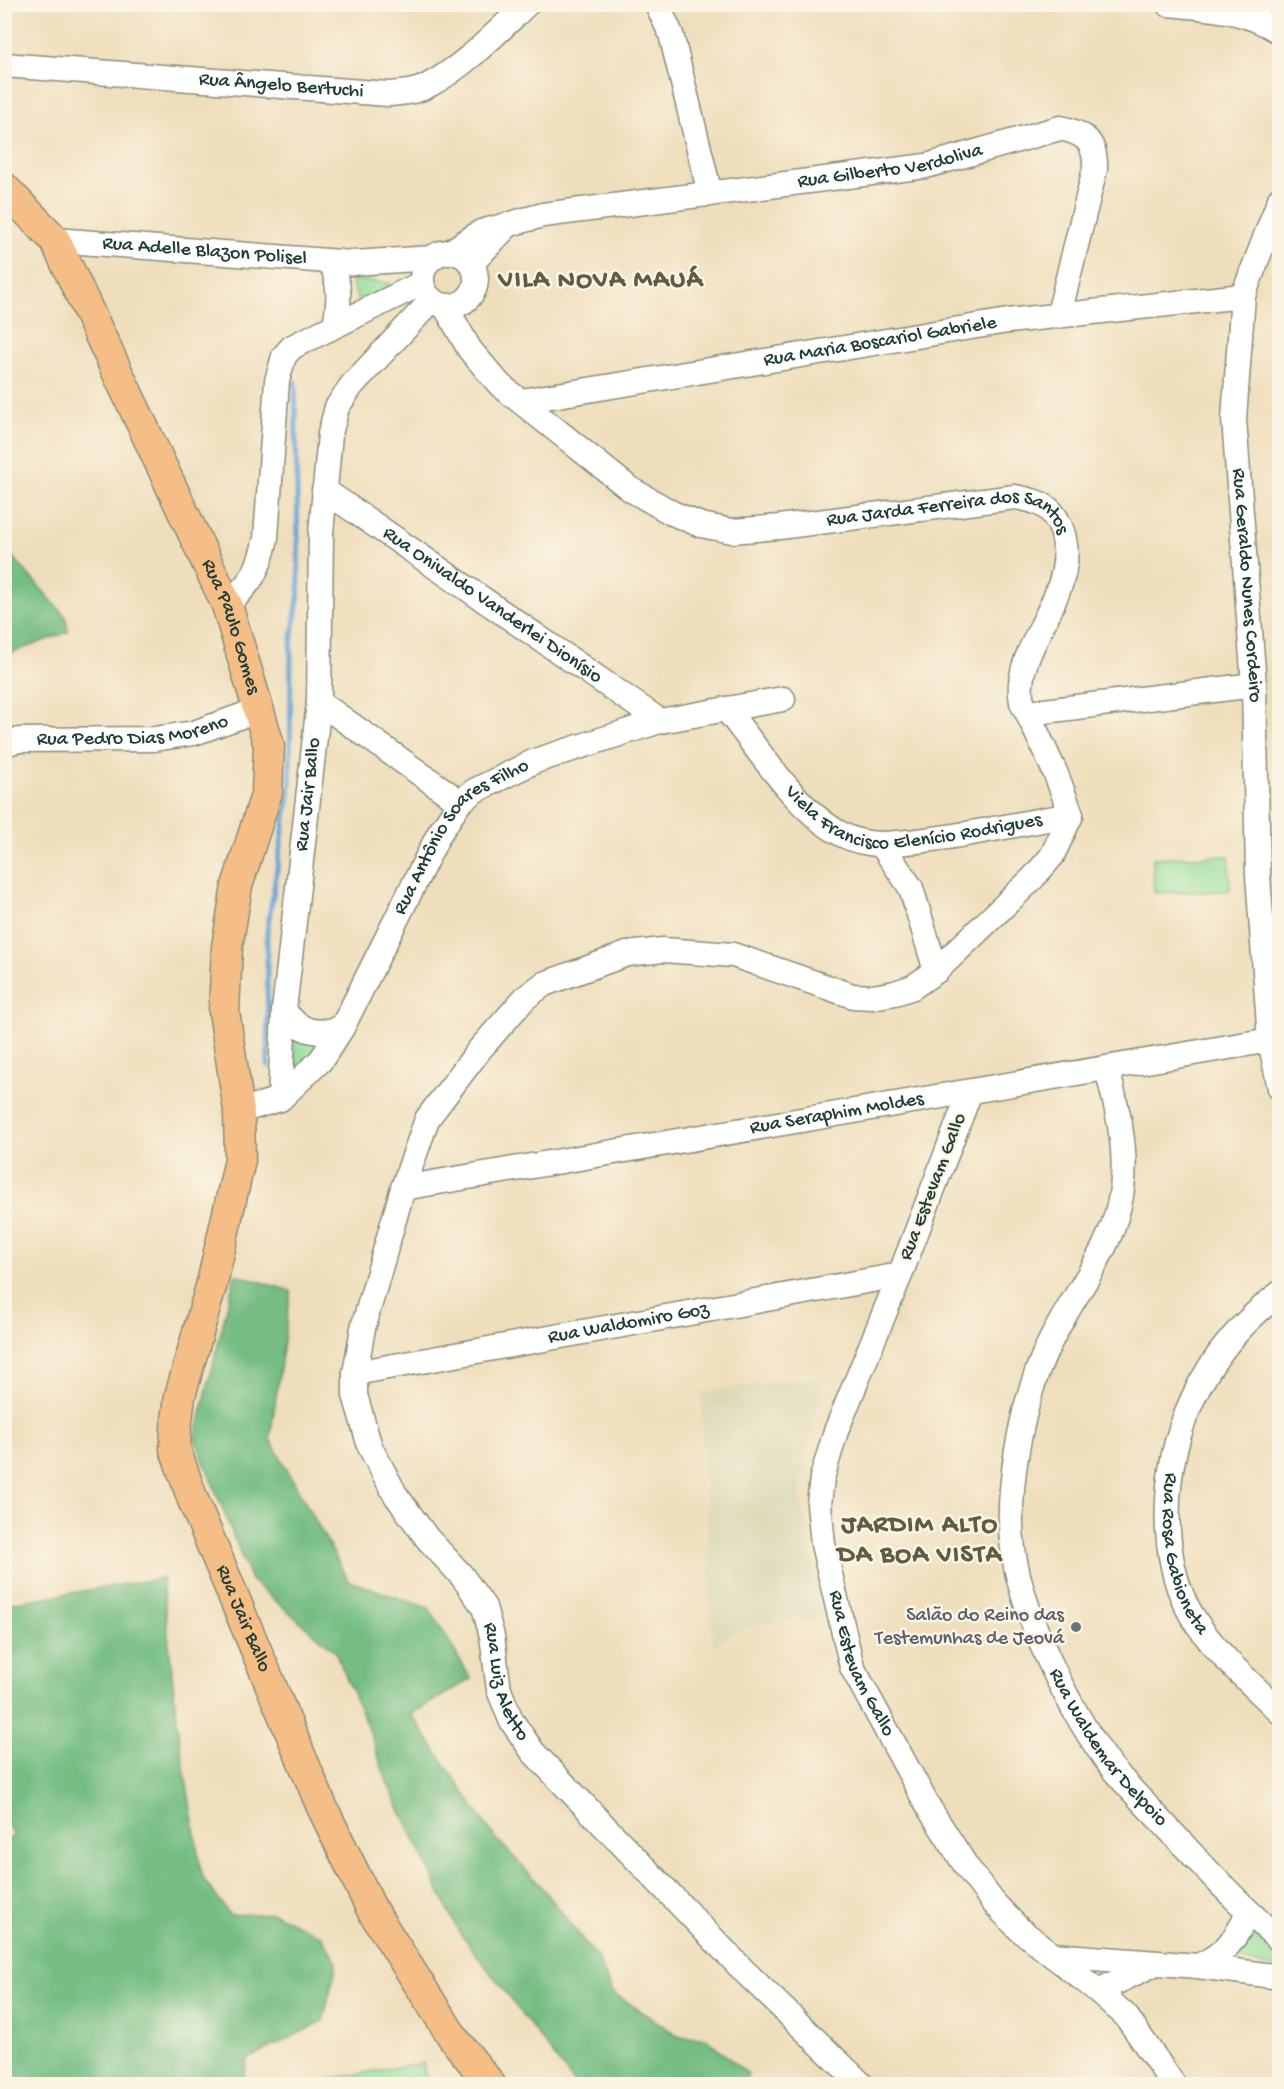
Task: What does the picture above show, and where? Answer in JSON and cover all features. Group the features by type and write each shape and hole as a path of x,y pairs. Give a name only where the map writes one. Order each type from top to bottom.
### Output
{"main road":[{"name":"Rua Paulo Gomes","path":"4,188 56,240 227,606 269,745 267,792 237,886 227,947 225,1000 239,1111"},
{"name":"Rua Jair Ballo","path":"239,1111 240,1160 212,1283 180,1396 175,1449 193,1500 317,1796 372,1910 454,2039 490,2085"}],"street":[{"name":"Rua Ângelo Bertuchi","path":"4,64 388,94 412,92 429,85 485,43 527,4"},
{"path":"657,4 671,33 710,194"},
{"path":"1168,4 1247,14 1280,32"},
{"name":"Rua Gilberto Verdoliva","path":"439,282 481,232 543,215 926,166 1060,128 1075,131 1087,139 1096,153 1095,169 1059,314"},
{"name":"Rua Geraldo Nunes Cordeiro","path":"1280,199 1243,296 1234,419 1254,685 1258,875 1270,1040 1280,1088"},
{"path":"471,264 508,225"},
{"name":"Rua Adelle Blazon Polisel","path":"56,240 342,263 439,282"},
{"path":"227,606 249,585 261,563 266,538 277,381 284,356 292,347 335,324 439,282 465,258 471,264 476,278 472,293 439,282"},
{"path":"335,324 342,263"},
{"name":"Rua Jarda Ferreira dos Santos","path":"439,282 470,350 500,385 630,489 672,513 701,525 732,531 779,528 990,498 1015,497 1047,505 1057,517 1063,536 1065,558 1061,586 1023,674 1022,703 1071,815"},
{"name":"Rua Jair Ballo","path":"279,1099 284,1010 319,702 324,490 330,434 337,407 352,385 439,282"},
{"name":"Rua Maria Boscariol Gabriele","path":"521,401 1059,314 1243,296"},
{"name":"Rua Onivaldo Vanderlei Dionísio","path":"324,490 660,721"},
{"path":"1028,713 1254,685"},
{"name":"Rua Antônio Soares Filho","path":"239,1111 279,1099 321,1060 342,1028 439,834 460,802 474,791 535,761 660,721 783,699"},
{"path":"319,702 460,802"},
{"name":"Viela Francisco Elenício Rodrigues","path":"726,709 799,800 843,835 860,841 881,844 1071,815"},
{"name":"Rua Pedro Dias Moreno","path":"4,744 19,740 154,739 194,733 258,710"},
{"path":"403,1188 427,1119 511,1013 544,984 627,954 663,950 733,956 853,996 894,993 913,987 936,971 1032,879 1052,856 1071,815"},
{"path":"881,844 911,888 936,971"},
{"path":"284,1010 292,1022 322,1034 342,1028"},
{"name":"Rua Seraphim Moldes","path":"403,1188 1270,1040"},
{"name":"Rua Waldemar Delpoio","path":"1107,1069 1125,1148 1125,1179 1119,1211 1104,1248 1044,1354 1029,1397 1013,1481 1011,1521 1013,1551 1035,1629 1048,1658 1081,1718 1113,1768 1248,1912 1280,1940"},
{"name":"Rua Estevam Gallo","path":"970,1092 900,1275 836,1431 822,1478 819,1504 823,1544 852,1667 929,1808 966,1866 993,1902 1019,1929 1098,1990 1126,2016 1173,2085"},
{"name":"Rua Luiz Aletto","path":"403,1188 363,1328 355,1373 355,1395 370,1447 395,1494 427,1538 462,1576 484,1607 492,1636 500,1690 511,1720 533,1752 745,1972 861,2085"},
{"name":"Rua Waldomiro Goz","path":"355,1373 900,1275"},
{"name":"Rua Rosa Gabioneta","path":"1280,1293 1237,1330 1213,1362 1192,1399 1173,1449 1166,1499 1169,1551 1177,1584 1191,1614 1217,1649 1280,1712"},
{"path":"1198,1966 1217,1957 1233,1942 1248,1912"},
{"path":"1052,1955 1198,1966 1280,1977"},
{"path":"1098,1990 1155,1964"}],"shaded area":[{"path":"826,1376 804,1454 801,1496 823,1617 748,1626 713,1646 701,1392"}],"green space":[{"path":"351,280 389,283 387,289 358,300"},
{"path":"5,548 66,617 68,632 8,654 5,659"},
{"path":"1229,856 1230,891 1154,893 1153,858"},
{"path":"294,1037 320,1044 304,1067 296,1067"},
{"path":"235,1274 291,1291 270,1439 349,1581 429,1608 471,1679 411,1714 493,1835 541,1886 598,1959 613,1993 680,2037 706,2038 748,2075 742,2084 575,2084 458,1930 388,1784 370,1733 335,1651 251,1580 195,1439"},
{"path":"162,1578 178,1730 204,1880 230,1915 273,1913 322,1936 337,1963 323,2021 248,2059 242,2084 12,2084 4,2077 4,1843 14,1835 4,1819 5,1604"},
{"path":"1246,1927 1279,1953 1279,1970 1235,1958"},
{"path":"423,2063 427,2084 328,2084 327,2079"}],"waterway":[{"path":"268,1066 267,931 290,788 291,644 299,593 295,382"}],"place":[{"name":"Salão do Reino das Testemunhas de Jeová","path":"1076,1627"}],"district":[{"name":"VILA NOVA MAUÁ","path":"601,281"},
{"name":"JARDIM ALTO DA BOA VISTA","path":"920,1541"}]}
